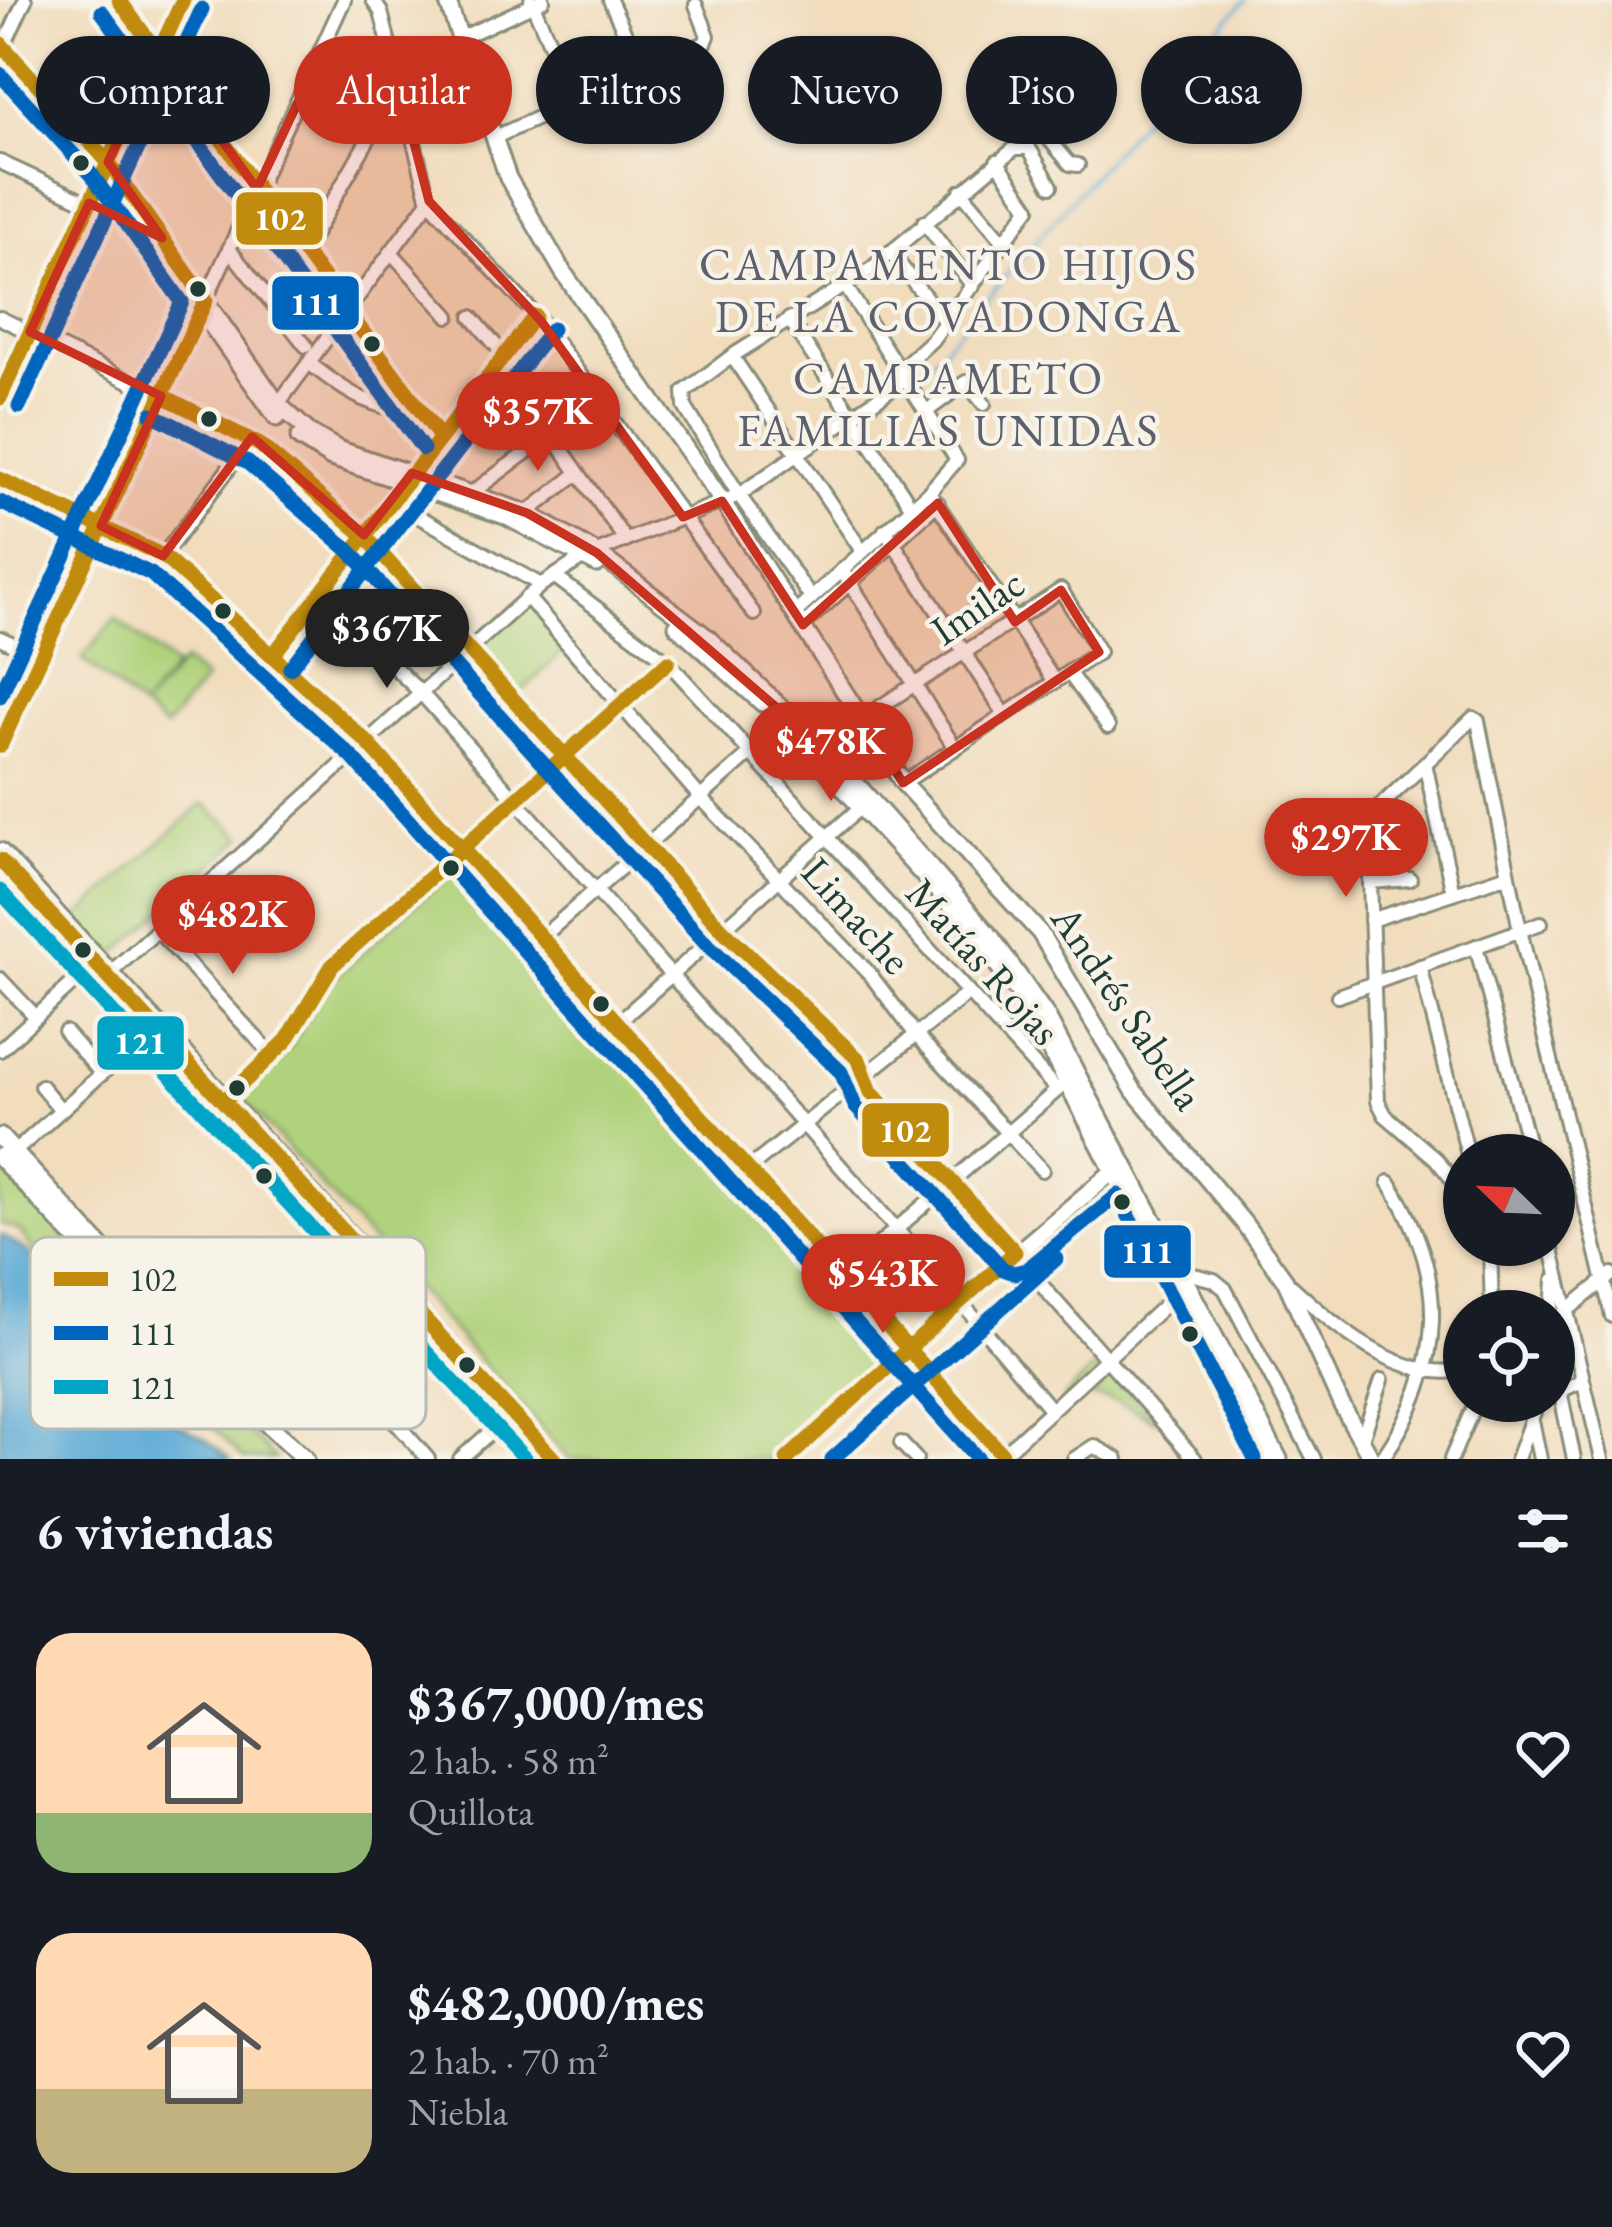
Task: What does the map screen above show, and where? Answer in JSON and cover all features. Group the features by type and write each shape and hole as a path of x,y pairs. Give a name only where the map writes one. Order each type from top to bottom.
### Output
{"highway":[{"path":"0,1137 5,1155 82,1237"},
{"path":"261,1429 289,1459"},
{"path":"270,1429 305,1459"}],"main road":[{"name":"Andrés Sabella","path":"447,0 463,36"},
{"path":"1,51 105,169 203,305 257,395 290,430 331,458 473,492 527,513 706,637 813,745 1001,950 1046,1015 1264,1459"},
{"name":"Andrés Sabella","path":"496,144 518,200 563,272 731,498 799,619 903,783 1040,933 1135,1091 1285,1280 1372,1459"},
{"path":"105,169 143,229 298,424 328,444 590,555 813,745 861,808 953,908 1034,1016 1062,1086 1182,1272 1279,1459"},
{"path":"0,851 350,1237"},
{"path":"0,860 93,957"},
{"path":"787,1459 1121,1171"},
{"path":"426,1320 554,1459"},
{"path":"800,1459 910,1352"}],"street":[{"path":"1,51 25,0"},
{"path":"119,0 145,36"},
{"path":"166,36 183,0"},
{"path":"328,36 344,0"},
{"path":"373,0 386,36"},
{"path":"610,0 626,36"},
{"path":"465,36 536,2 550,36"},
{"path":"696,5 708,36"},
{"path":"0,746 7,716 43,658 294,111"},
{"path":"811,598 731,498 685,406 688,387 871,269 998,161 1043,132 1070,164 1078,165"},
{"path":"0,398 116,144"},
{"path":"224,144 440,437"},
{"path":"304,252 363,144"},
{"path":"414,144 429,201 535,316 754,614"},
{"path":"1019,146 1028,148 1052,186"},
{"path":"109,974 541,585 590,555 731,498 853,418 902,375 1029,208 998,161"},
{"path":"0,162 143,229"},
{"path":"961,191 1004,242"},
{"path":"278,404 429,201"},
{"path":"924,222 973,286"},
{"path":"229,250 306,346"},
{"path":"392,252 449,316"},
{"path":"890,252 945,322"},
{"path":"799,619 851,583 895,543 958,460 844,284"},
{"path":"472,316 626,541"},
{"path":"273,655 535,316"},
{"path":"0,318 250,439 364,535 722,930 845,1046 866,1075 871,1092 1195,1459"},
{"path":"789,319 911,506"},
{"path":"732,356 862,551"},
{"path":"309,363 366,403 425,416"},
{"path":"927,411 966,382 984,404"},
{"path":"473,492 551,434"},
{"path":"164,556 250,439"},
{"path":"527,513 578,473"},
{"path":"0,479 164,556 367,742 1000,1457 1179,1292"},
{"path":"799,619 811,598 911,506 933,498"},
{"path":"933,498 1055,682"},
{"path":"391,500 541,585"},
{"path":"885,530 1005,715"},
{"path":"842,570 955,748"},
{"name":"Matías Rojas","path":"554,576 668,662 967,994 1062,1086"},
{"name":"Imilac","path":"813,745 915,687 1061,590 1100,652 1069,673"},
{"path":"318,593 421,693 518,801 1050,1409"},
{"name":"Limache","path":"527,597 701,798 869,973 916,1035 1042,1170"},
{"path":"0,638 43,658"},
{"path":"224,1101 286,1040 332,966 668,662"},
{"path":"903,783 1069,673 1108,727"},
{"path":"1443,1168 1379,1106 1369,821 1473,718 1478,721 1520,930 1608,1279 1612,1316"},
{"path":"541,938 784,724"},
{"path":"1425,763 1453,893"},
{"path":"616,1024 861,808"},
{"path":"1371,920 1508,875"},
{"path":"1370,881 1410,879"},
{"path":"1338,996 1540,922"},
{"path":"158,931 272,1055"},
{"path":"1476,946 1525,1134"},
{"path":"0,1050 93,957"},
{"path":"1420,966 1463,1134"},
{"path":"0,979 35,1017"},
{"path":"747,1170 967,994"},
{"path":"5,1155 156,1025"},
{"path":"65,1032 102,1074"},
{"path":"41,1086 61,1110"},
{"path":"842,1276 1062,1086"},
{"path":"1382,1459 1408,1416 1425,1370 1431,1276 1408,1213 1389,1182"},
{"path":"1182,1272 1214,1280 1225,1289 1314,1459"},
{"path":"1575,1301 1608,1279"},
{"path":"1285,1280 1357,1340 1425,1370 1443,1370"},
{"path":"1575,1360 1602,1459"},
{"path":"1361,1442 1382,1380"},
{"path":"1574,1459 1560,1391 1582,1381"},
{"path":"460,1459 512,1413"},
{"path":"1451,1459 1467,1422"},
{"path":"1517,1459 1532,1423"},
{"path":"1532,1423 1540,1459"},
{"path":"402,1429 428,1459"},
{"path":"901,1443 916,1459"},
{"path":"1074,1459 1085,1448 1099,1447 1117,1459"}],"highlighted area":[{"path":"159,53 257,189 315,66 378,112 399,85 429,201 541,321 683,517 722,501 803,625 938,503 1015,622 1061,590 1099,652 903,783 861,716 820,745 597,553 527,513 412,473 364,535 252,437 163,556 101,526 161,396 30,332 89,203 162,238 108,162"}],"green space":[{"path":"527,597 569,646 515,698 470,648"},
{"path":"115,618 175,667 143,707 183,662 205,680 165,728 82,659"},
{"path":"203,803 243,837 110,959 75,920"},
{"path":"461,864 889,1345 889,1354 777,1459 569,1459 426,1301 426,1237 368,1237 243,1099 289,1049 323,988"},
{"path":"0,1163 67,1237 30,1237 30,1244 19,1230 0,1224"},
{"path":"1101,1361 1157,1422 1112,1400 1088,1396 1062,1400"},
{"path":"215,1429 245,1429 276,1459 244,1459"}],"water":[{"path":"0,1235 30,1254 30,1429 187,1429 230,1459 0,1459"}],"waterway":[{"path":"915,375 1245,0"}],"transit line":[{"name":"102","path":"119,0 440,437"},
{"name":"102","path":"0,398 183,0"},
{"name":"111","path":"19,407 202,9"},
{"name":"111","path":"102,12 423,449"},
{"name":"102","path":"0,43 108,162 206,300 0,746"},
{"name":"111","path":"0,74 92,175 182,302 0,696"},
{"name":"102","path":"273,655 535,316"},
{"name":"111","path":"290,668 552,329"},
{"name":"102","path":"161,395 260,445 364,535 723,930 859,1060 871,1092 1015,1252 787,1459"},
{"name":"111","path":"152,414 248,463 349,550 707,944 841,1072 855,1106 1003,1269 1026,1270 1118,1195 1255,1459"},
{"name":"102","path":"0,479 163,556 367,742 1002,1454"},
{"name":"111","path":"0,502 151,574 352,757 978,1459"},
{"name":"102","path":"224,1101 287,1040 332,966 668,662"},
{"name":"102","path":"0,860 349,1237"},
{"name":"121","path":"0,891 320,1237"},
{"name":"111","path":"832,1459 1056,1259"},
{"name":"102","path":"426,1321 554,1459"},
{"name":"121","path":"426,1352 525,1459"}],"district":[{"name":"CAMPAMENTO HIJOS DE LA COVADONGA","path":"949,290"},
{"name":"CAMPAMETO FAMILIAS UNIDAS","path":"949,404"}]}
